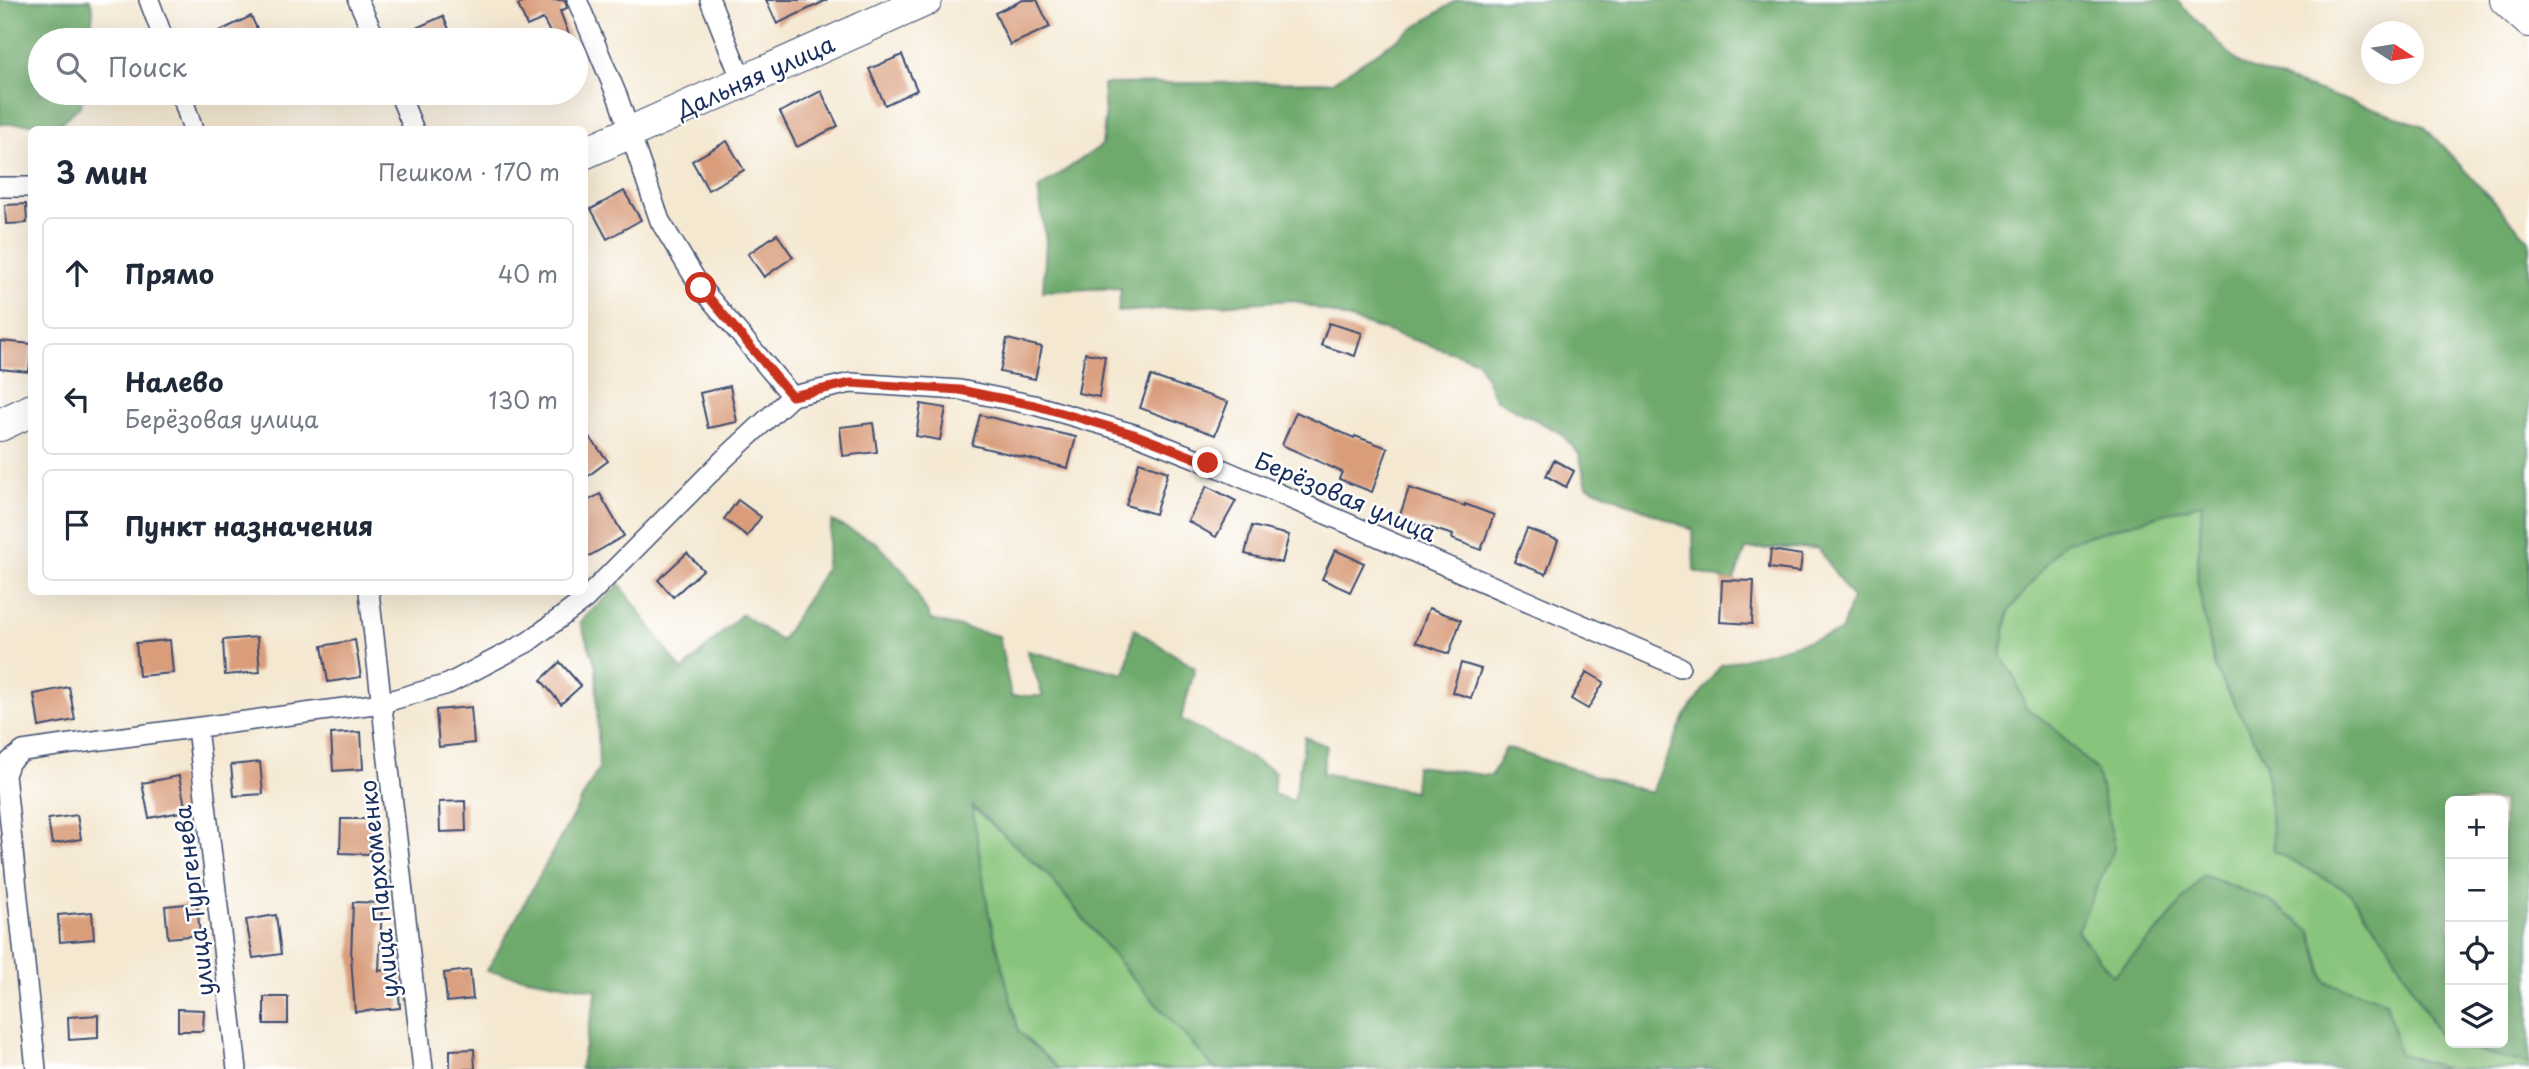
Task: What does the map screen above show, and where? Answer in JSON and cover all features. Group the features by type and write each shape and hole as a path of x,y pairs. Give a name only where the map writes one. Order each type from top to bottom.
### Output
{"main road":[{"name":"Дальняя улица","path":"588,151 926,0"},
{"path":"2506,0 2529,21"},
{"path":"0,425 28,412"}],"street":[{"path":"149,0 159,28"},
{"path":"358,0 371,28"},
{"path":"36,1069 5,775 10,761 23,751 382,703 448,684 528,642 584,600 723,460 792,396 701,288 660,221 630,131 577,0"},
{"path":"710,0 742,81"},
{"path":"185,105 192,126"},
{"path":"403,105 412,126"},
{"path":"0,187 28,187"},
{"name":"Берёзовая улица","path":"792,396 851,383 960,390 1034,405 1134,434 1681,667"},
{"name":"улица Пархоменко","path":"369,595 423,1069"},
{"name":"улица Тургенева","path":"197,728 237,1069"}],"green space":[{"path":"0,0 90,0 93,10 91,28 28,28 28,105 81,105 61,123 0,124"},
{"path":"1457,0 2176,0 2241,65 2424,126 2529,240 2529,1064 2464,1048 2508,1048 2508,796 2445,796 2444,1043 2387,942 2348,891 2274,851 2266,761 2215,668 2197,579 2202,503 2063,543 2008,612 2001,656 2013,674 2026,708 2052,726 2097,771 2115,847 2077,931 2113,976 2162,927 2203,875 2268,900 2311,931 2325,982 2386,1001 2399,1053 2446,1069 1215,1069 1123,967 1048,875 972,806 989,915 1019,1032 1059,1069 580,1069 597,990 487,971 599,768 596,666 580,622 620,584 682,671 742,614 781,641 825,570 832,521 877,543 906,574 931,620 999,636 1011,696 1043,696 1027,651 1125,674 1134,629 1195,668 1181,719 1275,772 1273,794 1294,801 1305,737 1327,746 1322,773 1414,791 1416,766 1491,776 1506,748 1651,793 1686,714 1721,665 1841,632 1852,598 1818,548 1746,549 1733,582 1694,571 1693,530 1587,486 1579,454 1561,433 1495,399 1478,361 1292,300 1118,312 1121,288 1043,291 1046,241 1038,189 1102,145 1105,118 1103,84 1332,82"},
{"path":"2202,503 2197,580 2215,668 2266,761 2274,851 2348,891 2387,942 2445,1043 2445,1048 2463,1048 2529,1064 2529,1069 2446,1069 2399,1053 2386,1001 2325,982 2311,931 2203,875 2162,927 2113,976 2076,931 2115,847 2052,726 2026,708 2013,674 2001,656 2008,612 2063,543"},
{"path":"971,806 1048,875 1123,967 1215,1069 1059,1069 1019,1032 989,915"}],"building":[{"path":"528,0 565,0 567,8 560,11 566,28 548,28 543,19 527,26 518,5"},
{"path":"766,0 827,0 777,24"},
{"path":"1023,0 1037,0 1050,27 1010,45 995,13"},
{"path":"251,16 257,28 226,28"},
{"path":"443,16 448,28 416,28"},
{"path":"902,55 917,90 885,105 869,69"},
{"path":"821,91 838,126 797,147 780,112"},
{"path":"727,141 744,170 708,190 692,161"},
{"path":"624,191 641,220 607,239 591,209"},
{"path":"26,204 27,223 6,224 5,205"},
{"path":"777,234 793,257 764,277 748,254"},
{"path":"1329,323 1362,333 1355,356 1321,345"},
{"path":"1007,339 1042,347 1035,379 1000,372"},
{"path":"0,341 28,344 28,372 0,369"},
{"path":"1085,353 1105,356 1099,397 1078,393"},
{"path":"1151,376 1228,402 1215,435 1140,408"},
{"path":"730,386 737,422 708,428 700,393"},
{"path":"921,404 946,408 940,440 916,436"},
{"path":"1296,412 1354,438 1355,436 1388,448 1372,492 1339,479 1342,472 1282,445"},
{"path":"980,415 1076,437 1068,468 972,445"},
{"path":"873,423 877,452 843,456 840,427"},
{"path":"588,435 608,461 588,476"},
{"path":"1554,460 1574,471 1566,487 1546,476"},
{"path":"1139,462 1168,472 1155,514 1126,505"},
{"path":"1207,486 1236,501 1216,537 1188,521"},
{"path":"1409,488 1494,515 1481,550 1452,539 1453,535 1399,518"},
{"path":"600,494 624,536 588,557 588,501"},
{"path":"738,500 761,517 747,536 724,519"},
{"path":"1252,526 1289,535 1282,563 1245,554"},
{"path":"1527,529 1558,540 1546,574 1514,562"},
{"path":"1335,550 1364,563 1350,592 1322,579"},
{"path":"1771,550 1802,555 1800,572 1769,568"},
{"path":"687,553 703,570 673,597 658,580"},
{"path":"1722,580 1754,581 1752,624 1720,622"},
{"path":"1429,608 1461,620 1449,654 1416,642"},
{"path":"257,637 260,672 225,675 223,640"},
{"path":"170,640 173,673 139,676 136,643"},
{"path":"355,640 361,677 328,682 322,646"},
{"path":"560,662 581,686 561,704 541,680"},
{"path":"1461,663 1481,669 1471,698 1452,692"},
{"path":"1587,672 1604,682 1588,709 1571,699"},
{"path":"69,687 75,720 39,727 34,694"},
{"path":"471,707 474,743 439,747 436,710"},
{"path":"361,732 363,769 333,771 331,734"},
{"path":"260,762 263,794 234,796 231,765"},
{"path":"179,776 186,811 149,818 142,783"},
{"path":"465,801 466,831 440,832 439,802"},
{"path":"77,815 81,839 52,844 48,819"},
{"path":"341,819 371,819 370,854 340,853"},
{"path":"353,902 382,903 379,971 397,969 400,1008 355,1012 351,958"},
{"path":"197,903 200,935 168,938 165,906"},
{"path":"92,912 94,939 60,942 58,915"},
{"path":"276,915 281,954 253,958 246,920"},
{"path":"470,970 473,999 447,1002 444,973"},
{"path":"264,997 288,997 288,1024 264,1024"},
{"path":"178,1009 204,1010 203,1031 178,1031"},
{"path":"98,1015 98,1038 69,1040 68,1017"},
{"path":"474,1049 475,1069 450,1069 450,1050"}],"route":[{"path":"701,288 792,396 851,383 960,390 1034,405 1134,434 1208,463"}]}
